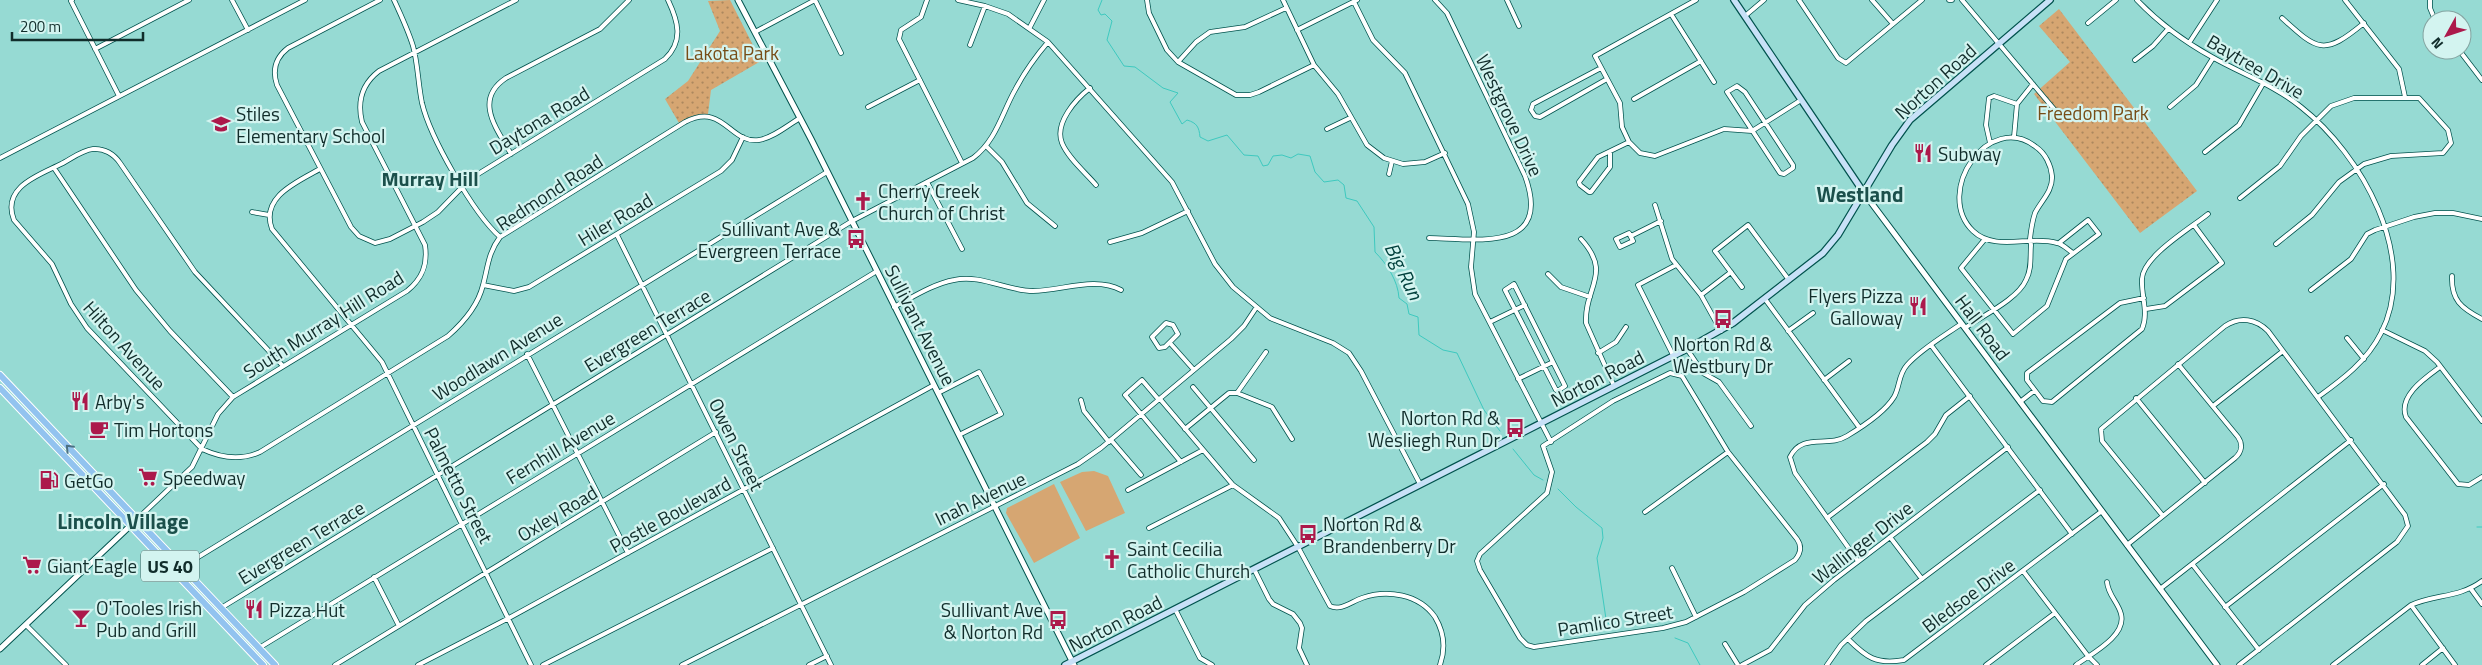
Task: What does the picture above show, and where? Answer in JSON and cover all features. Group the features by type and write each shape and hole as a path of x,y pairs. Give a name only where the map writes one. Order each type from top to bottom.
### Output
{"main road":[{"name":"Hall Road","path":"1734,0 1864,193"},
{"name":"Norton Road","path":"1065,665 1073,663 1720,331 1790,280 1833,242 1892,145 1910,120 2050,0"},
{"name":"US 40","path":"0,375 275,665"},
{"path":"0,381 16,397 26,402"},
{"name":"US 40","path":"0,388 264,665"},
{"path":"19,408 26,409 44,427 56,434"},
{"path":"210,608 217,610 252,646 259,648"}],"street":[{"path":"71,0 120,96"},
{"path":"95,49 189,0"},
{"path":"232,0 248,30"},
{"path":"0,158 305,0"},
{"name":"Daytona Road","path":"380,0 293,44 280,55 275,64 274,73 277,85 351,227 364,240 380,243 416,226 438,212 462,186 510,154 662,62 671,52 677,40 678,21 668,0"},
{"path":"394,0 414,53 425,113 462,186 480,216 500,237"},
{"name":"South Murray Hill Road","path":"131,525 188,472 218,414 233,397 407,291 421,276 426,255 425,246 362,122 360,107 362,92 371,78 379,71 516,0"},
{"path":"510,154 489,110 494,89 506,78 600,30 629,0"},
{"name":"Sullivant Avenue","path":"738,0 800,118 1073,663"},
{"path":"755,32 815,0 841,52"},
{"path":"927,0 921,17 901,30 899,34 962,163"},
{"path":"958,0 974,2 1008,14 1030,27 1048,42 1172,182 1215,264 1233,287 1256,308 1286,325 1329,341 1348,353 1361,371 1420,484"},
{"path":"1030,27 1044,0"},
{"path":"1147,0 1149,14 1167,50 1178,62 1240,96 1259,92 1314,65"},
{"path":"1282,0 1314,65 1338,94 1350,118 1367,145 1374,152 1392,161 1414,164 1445,153"},
{"name":"Westgrove Drive","path":"1429,238 1495,239 1514,233 1529,217 1532,206 1532,196 1525,176 1446,14 1435,0"},
{"path":"1507,0 1520,26"},
{"path":"1696,0 1595,56 1620,103 1622,127 1629,142 1640,153 1654,156 1724,129 1743,132 1752,130 1801,100"},
{"path":"1745,16 1764,0"},
{"path":"1799,0 1838,58 1843,62 1849,62 1922,0"},
{"path":"1872,0 1893,24"},
{"path":"1962,0 2059,115"},
{"path":"2088,22 2116,0"},
{"name":"Baytree Drive","path":"2138,0 2168,29 2189,43 2213,58 2264,82 2302,107 2342,148 2357,169 2378,209 2392,256 2394,276 2391,304 2382,330 2364,359 2345,378 2318,398"},
{"path":"2189,43 2217,0"},
{"path":"2345,0 2399,68 2406,97"},
{"path":"1297,30 1356,1 1373,40 1405,73 1445,153 1473,218 1474,239 1471,267 1473,288 1551,442 1619,398 1665,374 1675,373 1686,382 1728,452 1645,512"},
{"path":"970,45 985,6"},
{"path":"1178,62 1196,42 1210,32 1244,27 1286,8"},
{"path":"1671,14 1714,82"},
{"path":"2282,18 2308,41 2318,45 2339,42 2364,23"},
{"path":"2135,60 2153,46 2168,29"},
{"path":"1048,42 1015,89 987,147 1002,162 1027,203 1055,226"},
{"path":"2170,107 2196,85 2213,58"},
{"path":"2467,60 2482,79"},
{"path":"1634,100 1701,61"},
{"path":"1600,68 1532,104 1531,110 1535,116 1540,117 1607,79"},
{"path":"868,107 920,80"},
{"path":"2205,152 2239,125 2264,82"},
{"path":"2014,137 2017,104 2033,84"},
{"path":"1737,86 1741,88 1793,165 1793,168 1784,174 1780,173 1752,130 1727,92 1737,86"},
{"path":"1090,88 1073,104 1060,135 1063,146 1096,185"},
{"path":"1990,143 1986,125 1989,98 1994,96 2017,104"},
{"path":"2240,198 2280,166 2301,136 2316,120 2331,106 2346,99 2420,98 2425,101 2448,130 2451,138 2449,148 2443,153 2382,157 2357,169 2332,188 2312,215 2276,244"},
{"name":"Redmond Road","path":"202,448 216,455 230,458 255,454 444,340 472,310 483,285 488,257 500,237 690,120 713,117 725,123 743,137"},
{"path":"743,137 757,140 765,138 800,118"},
{"path":"1327,129 1350,118"},
{"name":"Hiler Road","path":"483,285 498,290 522,290 617,235 721,171 732,160 743,137"},
{"path":"1858,561 1795,473 1790,457 1794,450 1806,442 1841,439 1859,427 1891,401 1903,370 1912,359 2015,294 2027,280 2030,269 2030,241 2032,222 2050,188 2052,172 2044,153 2024,140 2014,137 1990,143 1978,152 1967,167 1961,182 1959,196 1962,214 1967,224 1975,233 1992,241 2030,241 2058,243 2073,253"},
{"path":"1610,153 1612,163 1610,167 1591,192 1589,192 1580,185 1580,182 1598,157 1610,153 1629,142"},
{"name":"Evergreen Terrace","path":"220,608 852,221 973,158 987,147"},
{"path":"233,397 170,331 136,290 54,168 87,150 103,150 112,154 120,162 183,256 201,279 283,366"},
{"path":"1389,174 1392,161"},
{"name":"Hilton Avenue","path":"54,168 24,183 12,200 14,220 52,264 80,320 202,448"},
{"path":"252,212 269,215 277,196 320,169"},
{"name":"Woodlawn Avenue","path":"182,567 827,172"},
{"path":"927,182 962,249"},
{"name":"Hall Road","path":"1864,193 2217,665"},
{"path":"1655,205 1661,221 1667,250 1676,266 1701,295 1720,331"},
{"path":"1110,242 1142,233 1188,211"},
{"path":"2311,290 2354,257 2367,234 2414,217 2435,214 2453,213 2482,219"},
{"path":"2144,298 2120,302 2031,369 2026,378 2043,402 2052,402 2142,329 2143,314 2146,309 2142,278 2144,270 2157,253 2208,214"},
{"name":"Palmetto Street","path":"269,215 276,235 377,355 532,665"},
{"path":"1985,239 1961,268 2013,334 2043,311 2053,295 2063,264 2073,253 2099,234 2088,220 2058,243"},
{"path":"1631,236 1661,221"},
{"path":"1742,287 1715,251 1748,225 1790,280"},
{"path":"2146,309 2165,306 2222,262 2194,225"},
{"name":"Owen Street","path":"617,235 832,665"},
{"path":"1582,239 1592,252 1597,266 1597,278 1590,297 1586,323 1614,386"},
{"path":"1673,356 1638,285 1676,266"},
{"name":"Fernhill Avenue","path":"259,648 877,271"},
{"path":"1701,295 1731,272"},
{"path":"1548,274 1561,287 1590,297"},
{"path":"2452,276 2452,293 2454,297 2472,314 2482,319"},
{"path":"894,307 939,285 956,279 981,280 1031,291 1084,285 1108,285 1121,290"},
{"path":"1514,284 1565,386 1559,390 1556,390 1515,309 1505,290 1514,284"},
{"path":"1765,299 1859,427"},
{"path":"1490,322 1525,305"},
{"name":"Inah Avenue","path":"682,665 1078,464 1110,441 1231,339 1244,326 1256,308"},
{"path":"1788,331 1812,313"},
{"path":"2163,516 2102,440 2100,434 2103,425 2229,323 2241,320 2251,320 2263,326 2401,507 2408,526 2397,542 2239,665"},
{"path":"1168,323 1178,332 1178,337 1170,343 1165,347 1159,348 1153,343 1152,337 1168,323"},
{"path":"1598,353 1616,342 1626,327"},
{"path":"2382,330 2425,351 2440,367 2482,421"},
{"path":"2347,338 2364,359"},
{"path":"1170,343 1194,370"},
{"path":"1931,346 2072,534"},
{"path":"1687,349 1703,373 1719,382 1751,426"},
{"path":"2213,406 2283,351"},
{"path":"1237,393 1266,352"},
{"path":"527,354 628,553"},
{"path":"1824,380 1849,361"},
{"path":"1518,379 1553,362"},
{"path":"2127,545 2239,454 2241,444 2238,437 2178,364"},
{"path":"2440,367 2421,382 2407,398 2403,410 2406,417 2458,484 2463,486 2469,485 2482,477"},
{"path":"938,393 979,372 1001,414 959,435"},
{"path":"1181,462 1125,395 1142,380 1233,485 1274,514 1298,547 1326,601 1333,608 1342,607 1365,597 1392,594 1411,598 1425,606 1433,615 1442,632 1443,652 1440,665"},
{"name":"Postle Boulevard","path":"418,665 509,618 934,385"},
{"path":"1193,387 1254,460"},
{"path":"2020,402 2034,391"},
{"path":"1185,429 1229,394 1237,393 1272,407 1292,439"},
{"path":"1827,518 1927,442 1935,434 1946,415 1970,396"},
{"path":"2136,398 2205,482"},
{"path":"1081,400 1084,411 1141,476"},
{"name":"Oxley Road","path":"336,665 716,432"},
{"path":"2160,589 2351,440"},
{"name":"Pamlico Street","path":"1551,442 1543,446 1552,472 1547,493 1482,552 1478,561 1480,570 1520,638 1527,645 1534,647 1664,628 1696,617 1744,592 1791,562 1799,554 1799,542 1728,452"},
{"name":"Wallinger Drive","path":"1742,665 1770,650 1805,605 1858,561 2008,447"},
{"path":"1128,490 1203,450"},
{"path":"2225,607 2384,484"},
{"path":"1150,528 1233,485"},
{"path":"1827,665 1848,639 1922,579 2040,490"},
{"name":"Bledsoe Drive","path":"1848,639 1872,661 1881,665 1893,664 1904,660 2102,511"},
{"path":"0,649 131,525"},
{"path":"1890,537 1922,579"},
{"path":"543,665 773,548"},
{"path":"2192,565 2259,650"},
{"path":"1672,568 1696,617"},
{"path":"1254,569 1273,604 1293,614 1300,623 1302,628 1299,648 1307,665"},
{"path":"2023,571 2088,656 2097,665"},
{"path":"374,577 399,626"},
{"path":"2333,665 2411,605 2471,589 2482,581"},
{"path":"2076,665 2112,637 2121,623 2121,613 2107,590 2106,582"},
{"path":"2471,589 2482,604"},
{"path":"2411,605 2455,665"},
{"path":"1175,609 1200,658 1212,665"},
{"path":"1986,665 2055,613"},
{"path":"26,625 66,665"},
{"path":"1726,644 1738,665"},
{"path":"2422,665 2443,648"},
{"path":"809,665 827,656"}],"green space":[{"name":"Lakota Park","path":"730,0 761,61 711,90 708,114 692,116 679,123 665,99 688,81 720,31 708,1"},
{"name":"Freedom Park","path":"2059,9 2197,191 2140,233 2034,94 2070,62 2039,26"},
{"path":"1094,471 1108,476 1125,513 1086,531 1060,482 1082,472"},
{"path":"1054,484 1080,538 1034,563 1006,513 1007,508"}],"waterway":[{"name":"Big Run","path":"1102,0 1098,10 1101,15 1105,14 1112,21 1107,40 1124,66 1135,67 1163,88 1178,93 1170,102 1182,124 1187,120 1195,124 1200,137 1208,141 1227,135 1244,155 1258,156 1263,166 1268,165 1273,156 1282,155 1291,158 1298,154 1310,156 1315,172 1324,182 1338,180 1344,185 1346,198 1357,201 1374,227 1375,252 1391,273 1397,285 1399,298 1407,304 1409,314 1418,317 1419,335 1443,350 1457,353 1484,410 1500,431"},
{"name":"Big Run","path":"1513,449 1534,475 1543,480"},
{"name":"Big Run","path":"1558,489 1576,507 1602,528 1603,538 1597,558 1606,619 1611,627"},
{"path":"2477,527 2482,527"},
{"path":"1675,638 1688,643 1700,665"}],"place":[{"name":"Stiles Elementary School","path":"221,124"},
{"name":"Subway","path":"1923,153"},
{"name":"Cherry Creek Church of Christ","path":"863,201"},
{"name":"Sullivant Ave & Evergreen Terrace","path":"856,239"},
{"name":"Flyers Pizza Galloway","path":"1918,306"},
{"name":"Norton Rd & Westbury Dr","path":"1723,319"},
{"name":"Arby's","path":"80,401"},
{"name":"Norton Rd & Wesliegh Run Dr","path":"1515,428"},
{"name":"Tim Hortons","path":"99,429"},
{"name":"Speedway","path":"148,477"},
{"name":"GetGo","path":"49,480"},
{"name":"Norton Rd & Brandenberry Dr","path":"1308,534"},
{"name":"Saint Cecilia Catholic Church","path":"1112,559"},
{"name":"Giant Eagle","path":"32,565"},
{"name":"Pizza Hut","path":"254,609"},
{"name":"O'Tooles Irish Pub and Grill","path":"81,618"},
{"name":"Sullivant Ave & Norton Rd","path":"1058,620"}],"district":[{"name":"Murray Hill","path":"430,178"},
{"name":"Westland","path":"1860,194"},
{"name":"Lincoln Village","path":"123,521"}]}
